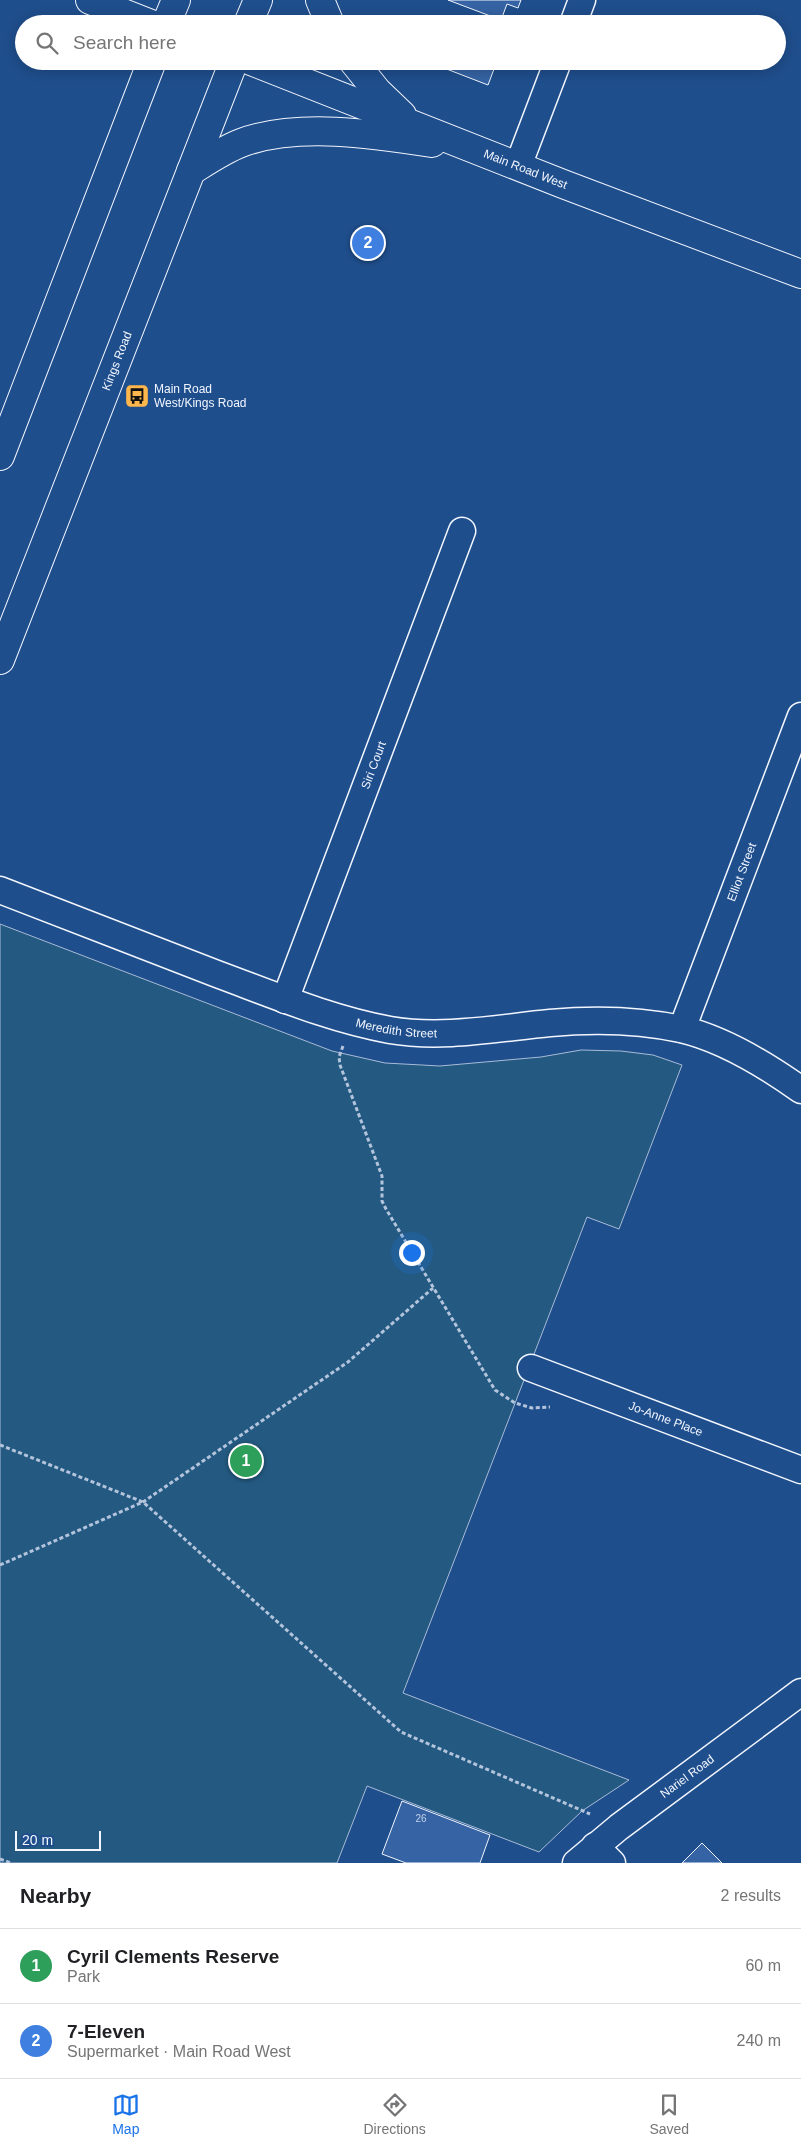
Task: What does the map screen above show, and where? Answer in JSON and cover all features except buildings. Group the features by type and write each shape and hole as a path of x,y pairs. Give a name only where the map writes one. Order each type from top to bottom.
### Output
{"main road":[{"path":"90,0 128,15"},
{"path":"170,15 176,0"},
{"path":"252,15 258,0"},
{"path":"320,0 326,15"},
{"path":"0,456 149,70"},
{"name":"Kings Road","path":"0,660 230,70"},
{"name":"Main Road West","path":"274,70 801,274"},
{"path":"360,70 377,91 411,124"},
{"path":"191,171 221,152 241,143 266,136 294,133 373,135 478,150"}],"street":[{"path":"576,15 582,0"},
{"path":"518,166 555,70"},
{"name":"Siri Court","path":"285,1000 462,531"},
{"name":"Elliot Street","path":"682,1030 801,716"},
{"name":"Meredith Street","path":"0,890 285,1000 350,1022 392,1030 430,1033 468,1032 553,1023 599,1021 636,1023 682,1030 718,1042 784,1078 801,1090"},
{"name":"Jo-Anne Place","path":"531,1368 801,1470"},
{"name":"Nariel Road","path":"594,1857 801,1692"}],"path":[{"path":"350,1022 339,1057 340,1065 382,1176 382,1201 495,1390 515,1403 532,1408 547,1406 556,1409"},
{"path":"0,1565 143,1502 348,1362 433,1288"},
{"path":"0,1445 143,1502 401,1732 590,1814"},
{"path":"0,1859 11,1863"}],"shaded area":[{"path":"0,924 332,1051 385,1063 440,1066 541,1057 581,1050 621,1051 653,1055 682,1065 619,1229 587,1217 403,1693 629,1780 582,1811 539,1852 367,1786 337,1863 0,1863"}],"place":[{"name":"7-Eleven","path":"368,243"},
{"name":"Main Road West/Kings Road","path":"137,396"},
{"name":"Cyril Clements Reserve","path":"246,1461"}]}
